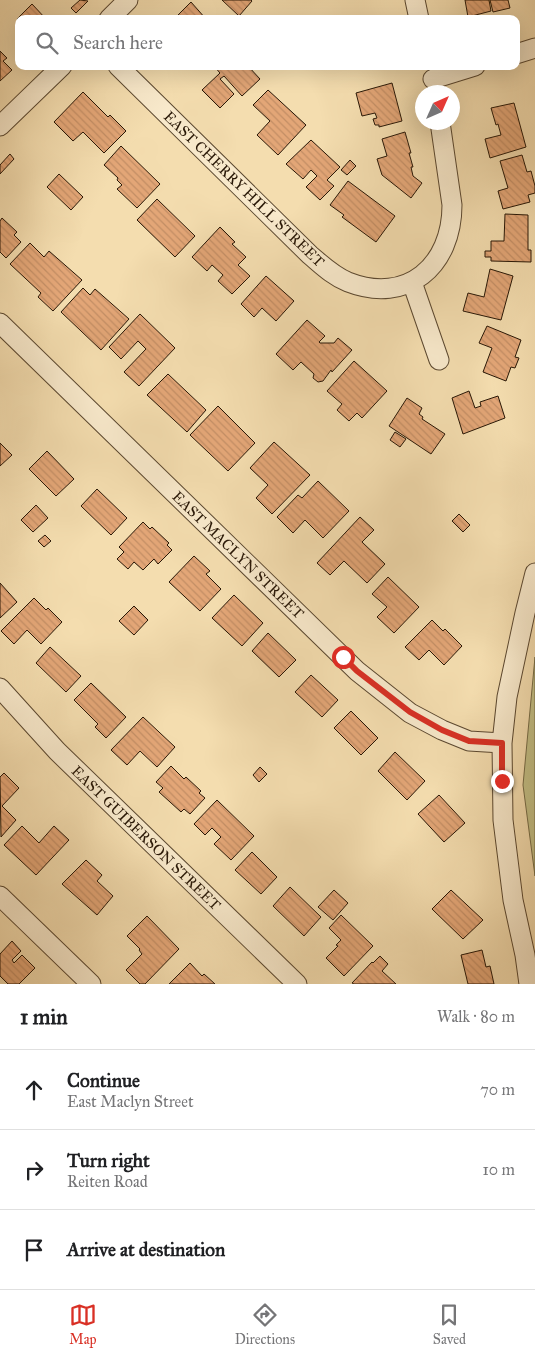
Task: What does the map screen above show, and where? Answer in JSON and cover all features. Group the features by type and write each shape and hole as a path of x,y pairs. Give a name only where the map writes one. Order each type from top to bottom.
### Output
{"street":[{"path":"114,15 128,0"},
{"path":"415,0 418,15"},
{"path":"520,53 535,48"},
{"path":"0,126 58,70"},
{"name":"EAST CHERRY HILL STREET","path":"122,70 290,237 329,272 346,281 377,289 401,287 412,282"},
{"path":"433,79 462,70"},
{"path":"439,360 412,282 436,260 447,239 450,228 452,217 451,191 441,130"},
{"name":"EAST MACLYN STREET","path":"0,324 357,671 410,712 442,730 469,741 502,743"},
{"path":"529,984 513,900 503,820 502,743 507,697 535,573"},
{"name":"EAST GUIBERSON STREET","path":"0,688 57,751 297,984"},
{"path":"0,896 91,984"}],"shaded area":[{"path":"535,657 535,876 523,785"}],"building":[{"path":"80,0 88,1 76,13 71,8"},
{"path":"222,0 251,0 238,15"},
{"path":"465,0 489,0 491,11 468,15"},
{"path":"490,0 508,0 510,8 493,12"},
{"path":"191,2 202,15 178,15"},
{"path":"32,4 42,15 21,15"},
{"path":"0,51 7,58 3,61 12,70 0,81"},
{"path":"217,70 252,70 260,79 242,96 224,76 220,79 234,94 220,108 202,90 220,73"},
{"path":"392,83 402,121 379,127 379,125 375,125 373,119 377,118 375,113 362,116 356,93"},
{"path":"268,90 306,125 278,155 257,135 270,121 253,105"},
{"path":"83,92 108,117 110,115 126,131 104,153 83,132 73,141 54,122"},
{"path":"514,103 526,147 490,158 485,139 501,135 491,108"},
{"path":"405,132 411,153 409,153 413,167 411,167 413,176 422,183 411,198 382,175 377,159 387,156 382,139"},
{"path":"311,140 340,167 327,180 334,186 320,200 306,187 317,176 311,170 303,179 286,164"},
{"path":"121,146 160,184 137,208 117,189 122,185 117,180 118,178 104,165"},
{"path":"10,154 14,159 0,174 0,165"},
{"path":"522,155 527,172 531,171 535,193 528,195 530,202 503,209 498,191 508,188 500,161"},
{"path":"350,160 356,166 347,175 341,170"},
{"path":"59,174 83,197 71,210 47,187"},
{"path":"348,181 395,216 376,242 342,217 344,215 330,205"},
{"path":"157,199 195,236 175,257 137,220"},
{"path":"505,214 528,215 528,250 531,250 531,262 491,261 491,257 485,257 485,251 491,251 491,241 504,241"},
{"path":"2,218 17,232 14,235 21,242 6,258 0,252 0,221"},
{"path":"220,227 235,242 232,244 246,257 238,265 250,276 232,294 218,281 223,275 212,265 207,271 192,257"},
{"path":"30,243 44,257 49,251 82,280 53,311 38,297 41,293 10,264"},
{"path":"490,269 513,276 501,320 463,311 468,293 484,297"},
{"path":"266,276 294,301 276,321 262,308 254,317 241,304"},
{"path":"83,288 90,295 95,289 129,319 101,350 61,312"},
{"path":"140,314 175,348 139,386 124,372 146,349 138,341 121,359 109,347"},
{"path":"307,320 325,336 320,343 334,343 338,338 352,350 332,372 331,370 323,381 318,382 313,378 314,374 301,362 293,370 276,354"},
{"path":"487,326 521,340 515,357 519,358 515,368 511,367 506,381 483,372 492,348 479,343"},
{"path":"354,361 387,391 362,418 357,413 349,421 337,410 342,404 327,391"},
{"path":"168,374 206,410 187,432 147,395"},
{"path":"469,391 475,408 481,406 480,402 498,396 505,418 463,434 452,398"},
{"path":"407,398 422,408 419,414 423,417 422,419 445,434 431,454 389,426"},
{"path":"218,406 255,443 228,471 190,435"},
{"path":"395,432 406,439 400,447 390,440"},
{"path":"274,442 310,475 272,514 256,498 268,485 250,468"},
{"path":"0,443 12,455 0,466"},
{"path":"47,451 74,479 56,496 29,469"},
{"path":"318,481 349,511 323,538 305,520 293,533 277,517 298,495 302,498"},
{"path":"97,489 127,518 111,535 81,506"},
{"path":"36,505 48,518 33,532 21,520"},
{"path":"459,514 470,525 463,532 452,521"},
{"path":"360,517 374,530 362,542 385,564 367,583 344,561 330,575 317,563"},
{"path":"143,522 150,529 152,527 169,543 167,545 172,550 158,564 154,559 143,570 134,562 128,569 117,559 124,552 119,547"},
{"path":"45,535 51,541 44,547 38,541"},
{"path":"194,556 210,571 206,574 221,589 200,611 169,582"},
{"path":"388,577 419,607 394,633 377,617 387,607 372,594"},
{"path":"0,583 17,602 0,618"},
{"path":"234,595 263,623 242,646 212,618"},
{"path":"34,598 46,610 48,608 62,622 41,644 27,630 14,644 1,631"},
{"path":"134,606 148,620 134,635 119,621"},
{"path":"432,620 443,631 445,629 462,646 444,665 429,650 419,660 405,647"},
{"path":"268,633 296,660 279,677 252,651"},
{"path":"50,647 81,676 66,692 36,663"},
{"path":"311,675 338,700 322,717 295,692"},
{"path":"91,683 126,717 106,738 95,727 98,724 74,700"},
{"path":"351,711 378,738 361,755 334,728"},
{"path":"143,717 175,747 157,767 140,751 127,765 111,750"},
{"path":"395,752 425,781 407,800 378,771"},
{"path":"171,766 184,779 186,777 201,791 199,793 205,798 190,814 184,809 181,812 159,792 163,788 156,782"},
{"path":"260,767 267,774 259,782 253,775"},
{"path":"4,773 19,788 2,806 16,820 1,837 0,777"},
{"path":"439,795 465,823 444,842 418,814"},
{"path":"217,800 254,836 231,860 214,844 221,837 212,828 205,835 194,824"},
{"path":"22,826 39,843 54,826 69,840 36,875 4,845"},
{"path":"252,852 277,877 261,894 235,870"},
{"path":"86,860 102,875 97,881 113,896 97,915 62,884"},
{"path":"290,887 321,917 304,936 273,906"},
{"path":"334,890 348,903 333,920 318,907"},
{"path":"451,890 483,920 463,939 432,909"},
{"path":"341,915 373,946 344,976 326,958 338,946 336,945 341,940 329,928"},
{"path":"147,916 179,949 145,984 140,984 126,970 142,954 140,949 127,936"},
{"path":"12,941 21,951 12,960 14,963 22,955 35,968 19,984 8,984 0,976 0,954"},
{"path":"482,950 486,967 490,966 494,984 468,984 461,955"},
{"path":"380,956 388,964 382,971 396,984 352,983 372,962"},
{"path":"190,963 202,976 204,974 215,984 169,984"}],"route":[{"path":"343,657 357,671 410,712 442,730 469,741 502,743 502,781"}]}
